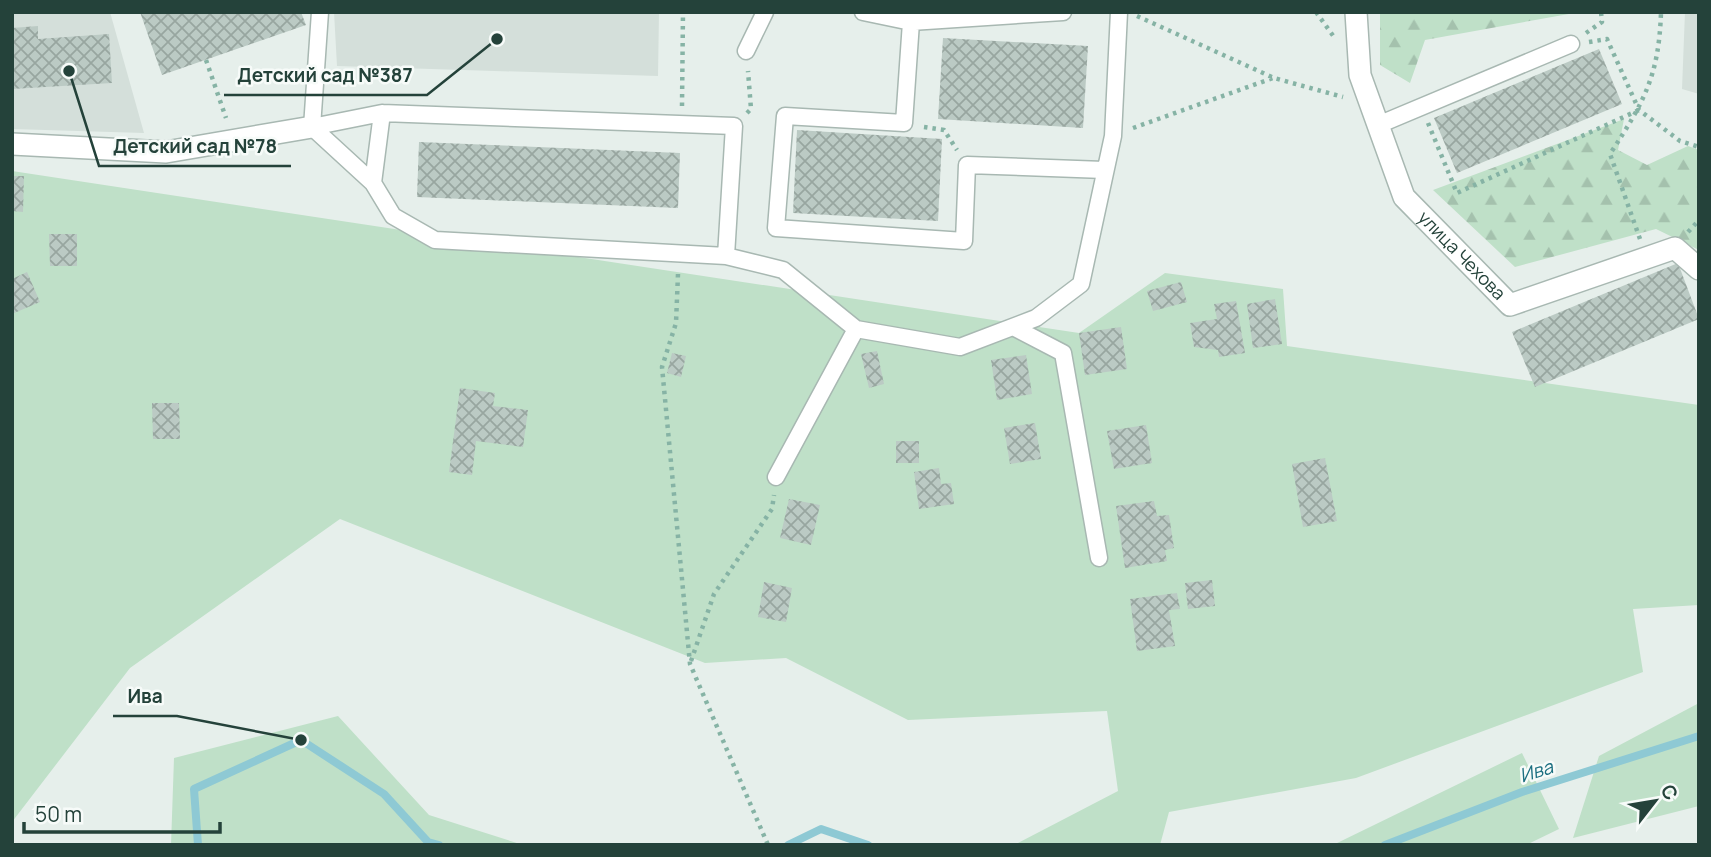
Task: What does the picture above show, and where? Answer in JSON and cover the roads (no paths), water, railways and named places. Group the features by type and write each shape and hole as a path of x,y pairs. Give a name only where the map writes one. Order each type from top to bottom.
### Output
{"street":[{"name":"улица Чехова","path":"1356,12 1360,75 1405,197 1510,305 1675,248 1699,269"},
{"path":"12,144 166,152 312,127"}],"lane":[{"path":"312,127 320,12"},
{"path":"746,51 765,12"},
{"path":"863,12 911,22 1063,12"},
{"path":"312,127 373,183 393,216 435,240 726,256 783,270 856,329 960,347 1036,318 1081,284 1113,136 1119,12"},
{"path":"911,22 904,123 785,116 776,228 964,241 967,165 1104,170"},
{"path":"1378,125 1571,44"},
{"path":"312,127 382,113 734,126 726,256"},
{"path":"373,183 382,113"},
{"path":"1013,327 1063,353 1099,558"},
{"path":"776,477 856,329"}],"waterway":[{"name":"Ива","path":"1385,845 1522,792 1699,736"},
{"name":"Ива","path":"198,845 194,789 301,740 384,794 428,842 439,845"},
{"name":"Ива","path":"788,845 821,829 868,845"}],"place":[{"name":"Детский сад №387","path":"497,39"},
{"name":"Детский сад №78","path":"69,71"},
{"name":"Ива","path":"301,740"}]}
